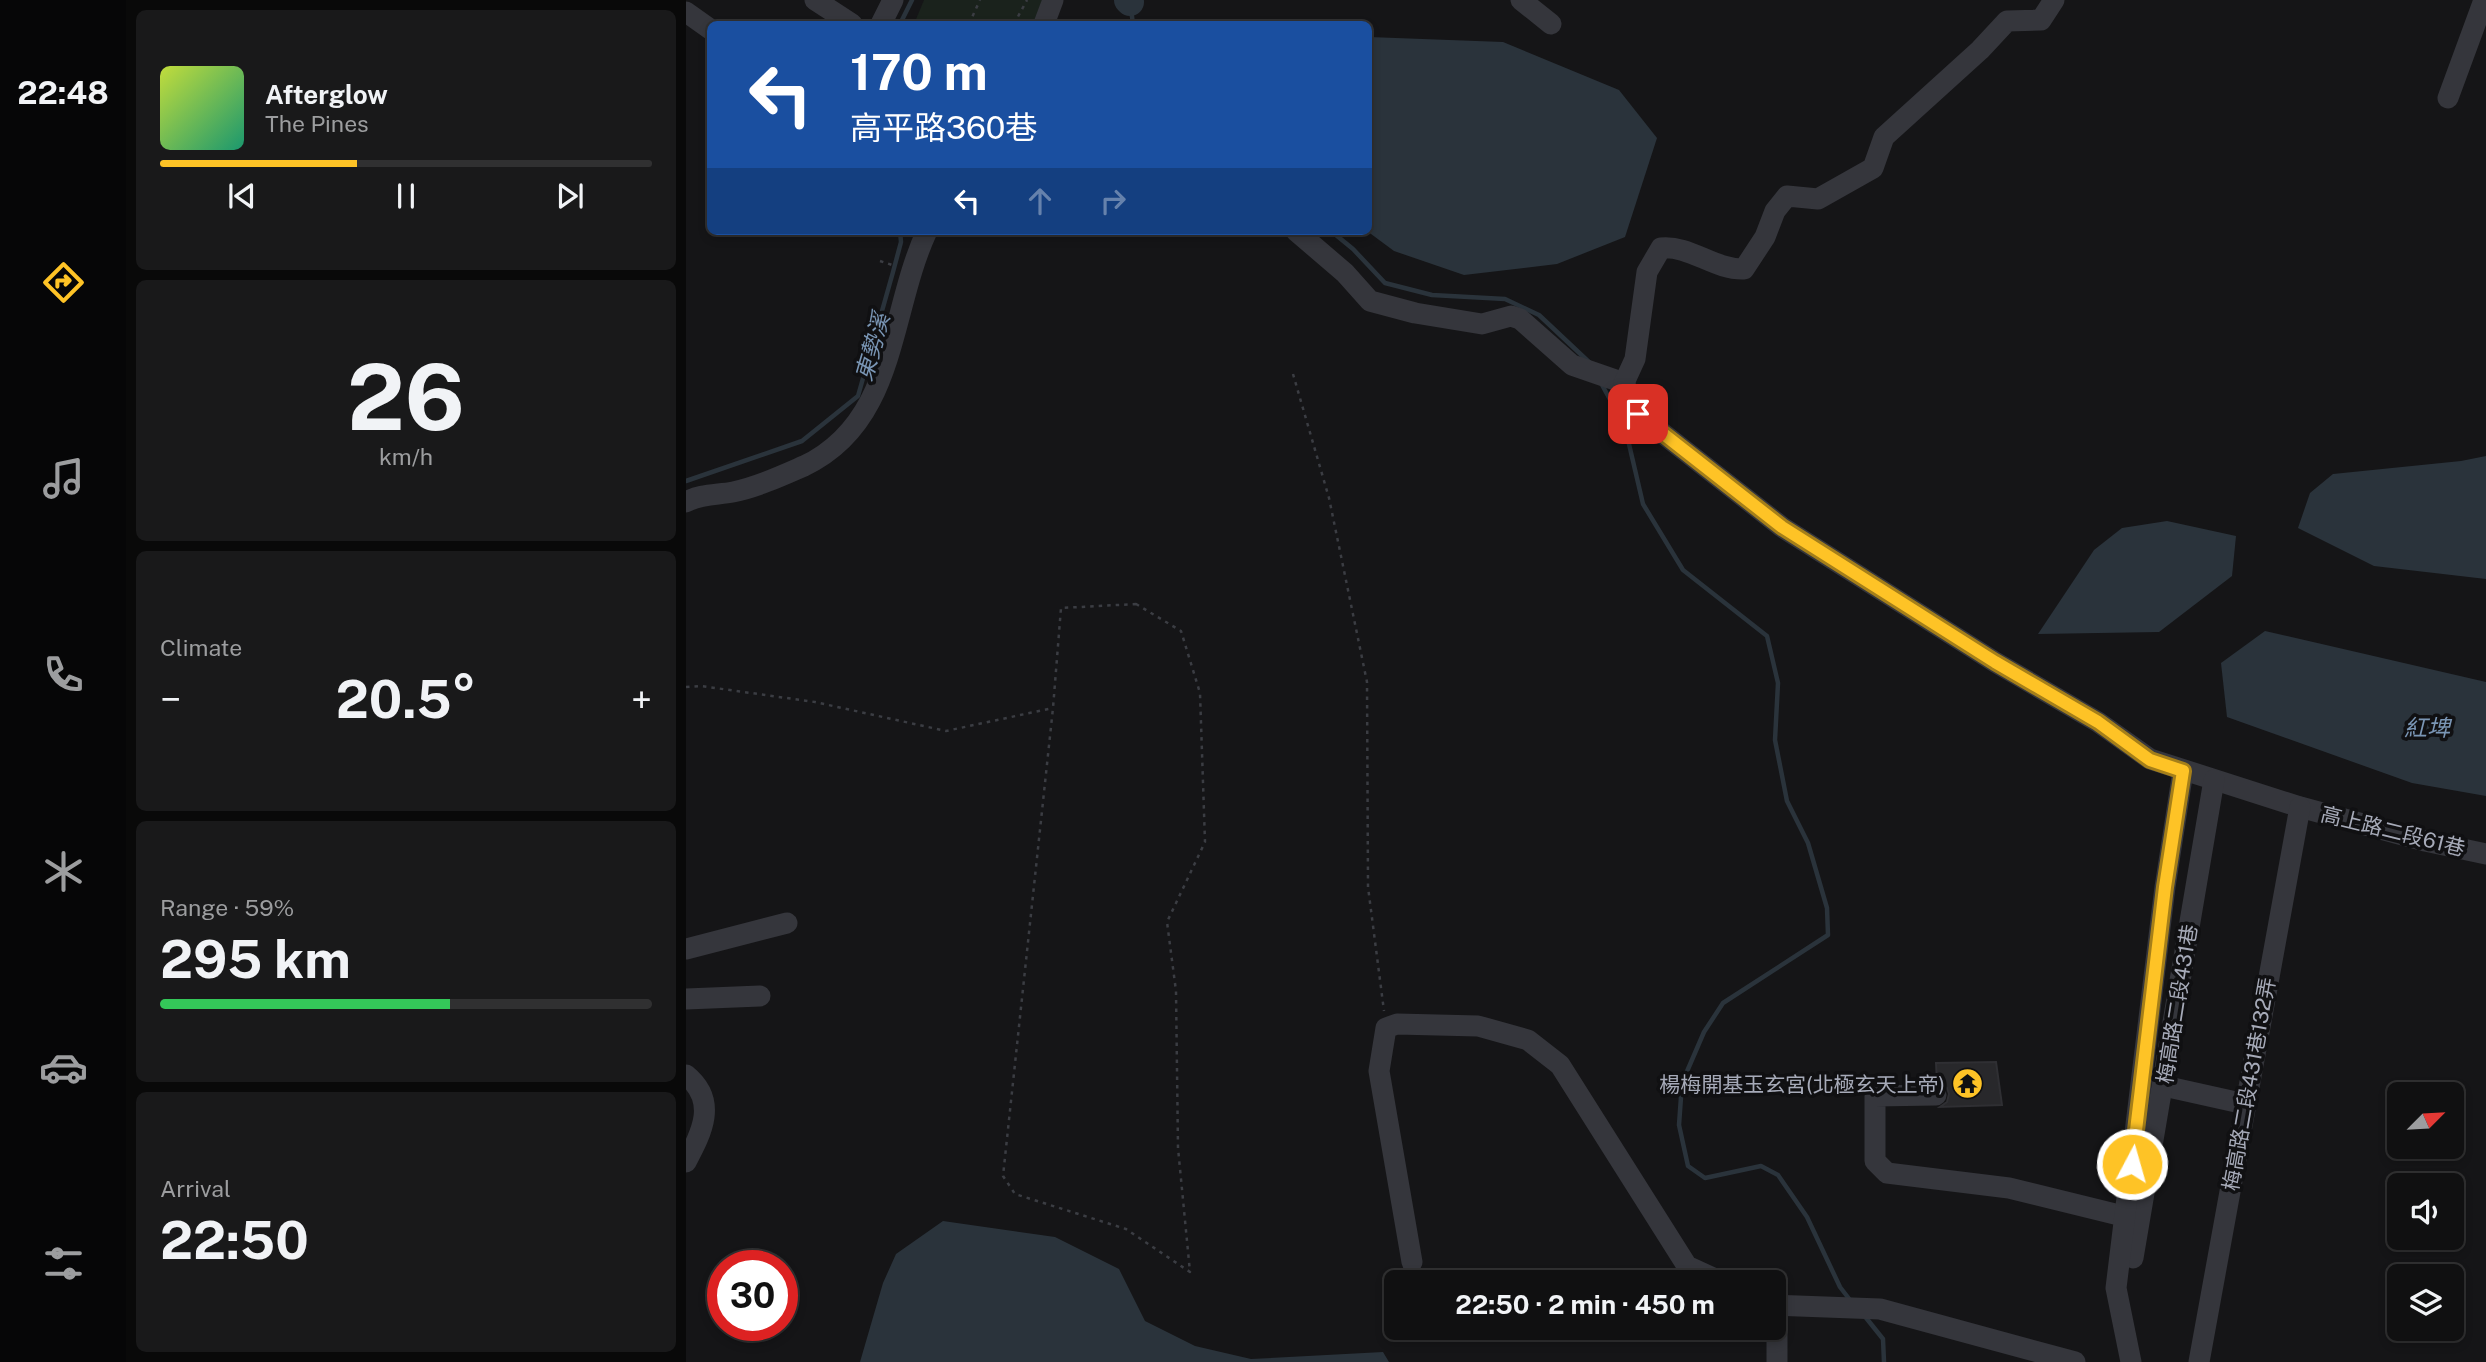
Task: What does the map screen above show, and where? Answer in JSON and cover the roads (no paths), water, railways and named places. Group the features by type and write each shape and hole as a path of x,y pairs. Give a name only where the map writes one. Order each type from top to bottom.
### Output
{"street":[{"path":"815,0 847,21"},
{"path":"882,21 893,0"},
{"path":"1045,21 1053,0"},
{"path":"1521,0 1551,24"},
{"path":"1302,235 1345,273 1370,301 1415,313 1482,324 1511,316 1520,319 1572,365 1616,380 1635,359 1647,272 1661,248 1674,246 1730,270 1744,269 1765,237 1775,211 1787,196 1818,199 1872,168 1884,137 1980,50 2007,21 2041,20 2054,0"},
{"path":"2448,98 2484,0"},
{"path":"686,12 707,27"},
{"path":"686,502 733,492 775,479 807,465 829,451 856,425 875,394 884,371 917,252 924,235"},
{"name":"高上路二段61巷","path":"1616,380 1638,414 1782,527 1995,662 2098,722 2150,760 2300,807 2425,841 2486,854"},
{"name":"梅高路二段431巷","path":"2131,1362 2116,1288 2166,875 2183,771"},
{"name":"梅高路二段431巷","path":"2118,1307 2126,1299 2214,780"},
{"name":"梅高路二段431巷132弄","path":"2199,1362 2300,807"},
{"path":"686,948 788,923"},
{"path":"686,999 760,996"},
{"path":"1412,1262 1379,1071 1386,1028 1397,1024 1478,1026 1528,1040 1560,1065 1687,1266 1696,1270"},
{"path":"686,1075 698,1084 705,1101 704,1119 686,1162"},
{"path":"2164,1086 2245,1104"},
{"path":"1936,1095 1875,1096 1875,1161 1887,1172 2009,1188 2123,1216"},
{"path":"1786,1306 1880,1309 2075,1362"},
{"path":"1777,1340 1777,1362"}],"water":[{"path":"1372,37 1503,42 1619,90 1657,138 1625,237 1557,264 1464,275 1394,251 1372,235"},
{"path":"2486,456 2486,579 2374,566 2298,528 2310,493 2333,474"},
{"path":"2167,521 2236,536 2232,576 2159,632 2038,634 2094,550 2122,528"},
{"name":"紅埤","path":"2265,631 2486,682 2486,796 2412,783 2227,717 2221,663"},
{"path":"943,1221 1055,1237 1119,1269 1145,1321 1195,1346 1251,1359 1383,1352 1389,1362 860,1362 883,1283 896,1254"}],"waterway":[{"name":"東勢溪","path":"902,21 912,0"},
{"path":"1130,2 1133,21"},
{"name":"東勢溪","path":"686,481 802,441 858,396 901,242 900,235"},
{"path":"1336,235 1385,283 1432,295 1505,299 1539,315 1590,363"},
{"path":"1601,383 1625,427 1643,504 1683,570 1767,636 1778,683 1775,740 1787,801 1808,843 1827,908 1828,935 1723,1003 1704,1032 1682,1083 1679,1125 1688,1166 1705,1178 1761,1166 1778,1175 1807,1217 1840,1287 1850,1300"},
{"path":"1863,1314 1883,1339 1884,1362"}],"place":[{"name":"楊梅開基玉玄宮(北極玄天上帝)","path":"1968,1084"}]}
